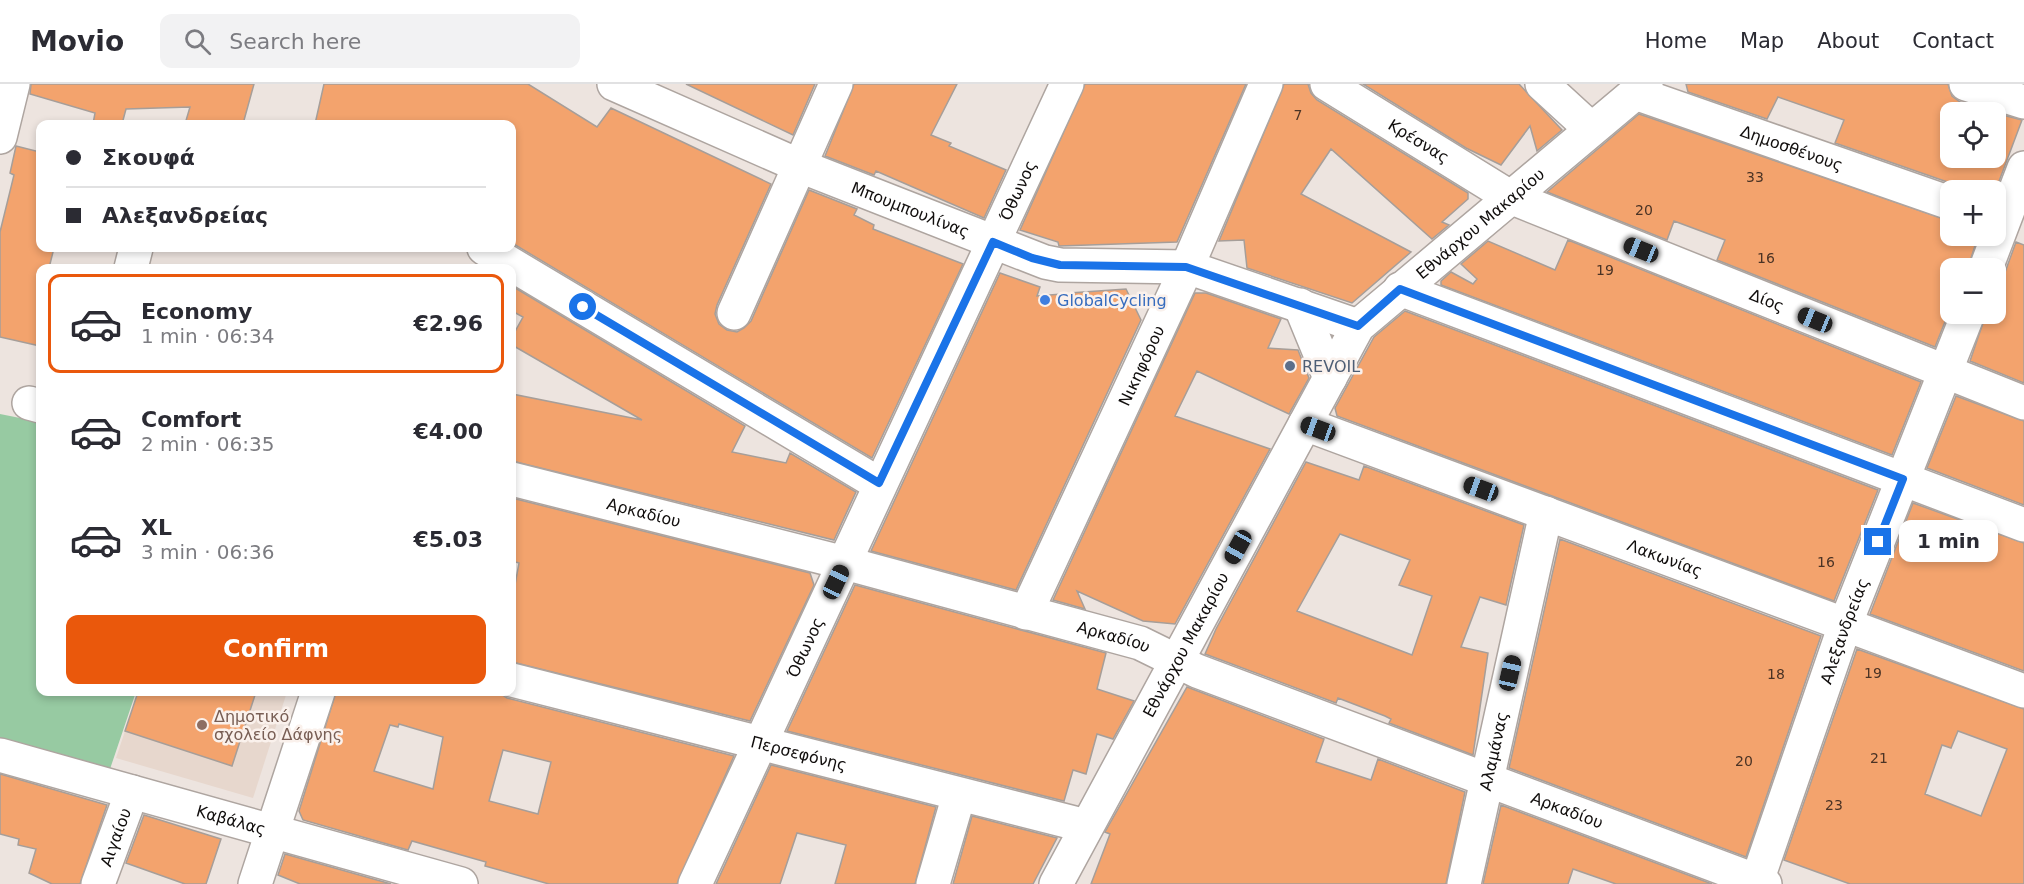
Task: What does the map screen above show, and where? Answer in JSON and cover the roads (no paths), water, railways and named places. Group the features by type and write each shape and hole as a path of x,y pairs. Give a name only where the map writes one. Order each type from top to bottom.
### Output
{"street":[{"path":"0,137 13,84"},
{"name":"Μπουμπουλίνας","path":"614,84 800,166 1032,258 1060,265 1186,267 1358,326"},
{"path":"734,313 836,84"},
{"name":"Όθωνος","path":"695,884 845,563 879,483 1067,84"},
{"name":"Νικηφόρου","path":"1026,613 1186,267 1266,84"},
{"name":"Κρέσνας","path":"1327,84 1510,197"},
{"path":"1542,84 1591,129"},
{"path":"1966,84 2024,102"},
{"name":"Εθνάρχου Μακαρίου","path":"1056,884 1175,660 1358,326 1640,88"},
{"name":"Δημοσθένους","path":"1640,88 1940,199"},
{"path":"1991,258 2008,223 2024,168"},
{"name":"Δίος","path":"1510,197 2024,403"},
{"path":"491,252 511,264"},
{"path":"516,267 879,483"},
{"path":"1400,289 2024,525"},
{"path":"1300,305 1330,378"},
{"name":"Αλεξανδρείας","path":"1759,883 1845,625 1964,324"},
{"name":"Λακωνίας","path":"1305,424 2024,691"},
{"name":"Αρκαδίου","path":"516,480 845,563 1140,643 1197,671 1759,883"},
{"name":"Αλαμάνας","path":"1464,884 1546,513"},
{"name":"Περσεφόνης","path":"516,681 760,745 1086,826"},
{"path":"255,884 317,696"},
{"name":"Καβάλας","path":"0,755 461,884"},
{"name":"Αιγαίου","path":"98,884 132,792"},
{"path":"933,884 959,795"}],"place":[{"name":"GlobalCycling","path":"1045,300"},
{"name":"REVOIL","path":"1290,366"},
{"name":"Δημοτικό σχολείο Δάφνης","path":"202,725"}]}
